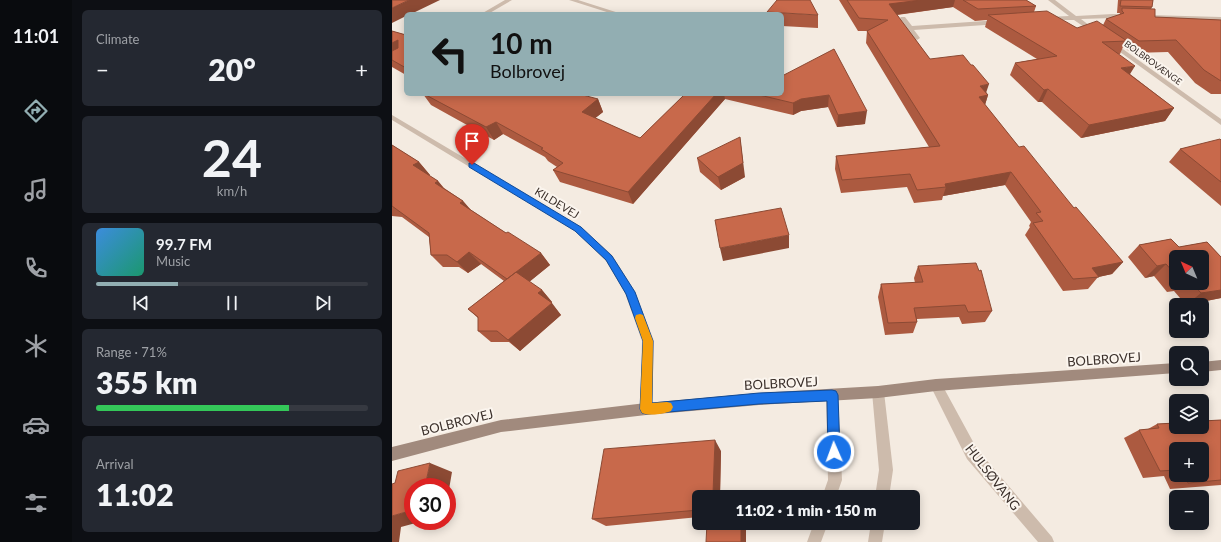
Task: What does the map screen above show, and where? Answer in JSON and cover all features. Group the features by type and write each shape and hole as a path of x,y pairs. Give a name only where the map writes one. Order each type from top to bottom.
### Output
{"street":[{"path":"488,12 509,0"},
{"path":"572,0 612,12"},
{"path":"1051,0 1100,35"},
{"path":"1038,20 1113,16 1221,19"},
{"path":"903,18 918,38"},
{"path":"910,28 1006,22"},
{"name":"BOLBROVÆNGE","path":"1106,40 1221,123"},
{"name":"KILDEVEJ","path":"392,117 578,229 609,258 630,292 648,341 646,409"},
{"path":"1209,366 1221,365"},
{"name":"BOLBROVEJ","path":"392,454 501,426 646,409 759,399 878,392 936,385 1169,368"},
{"name":"HULSØVANG","path":"936,385 972,454 1047,542"},
{"path":"878,392 886,470 883,490"},
{"path":"831,490 834,480 832,395"},
{"path":"814,542 818,530"},
{"path":"875,542 877,530"}],"building":[{"path":"392,0 409,0 392,8"},
{"path":"777,0 810,0 818,15 784,12 767,12"},
{"path":"847,0 921,0 889,4 930,59 963,55 971,65 973,65 989,84 980,86 988,95 979,97 1019,147 1024,146 1074,208 1076,207 1123,262 1092,268 1099,277 1073,279 1033,223 1043,221 1036,213 1041,212 1011,172 945,184 946,187 917,190 910,174 842,180 836,156 940,146 867,31 888,20 859,18"},
{"path":"963,0 1026,0 1036,6 978,9"},
{"path":"1121,0 1153,0 1152,7 1120,6"},
{"path":"1122,8 1155,9 1155,17 1221,20 1221,81 1204,70 1176,40 1139,41 1106,19 1124,13"},
{"path":"1047,11 1077,28 1097,21 1127,41 1102,42 1135,66 1121,68 1174,108 1089,125 1048,89 1044,90 1015,63 1057,56 988,15"},
{"path":"392,31 404,34 404,67 392,60 392,51 398,48 398,40 392,43"},
{"path":"834,49 867,111 838,115 829,95 801,99 793,103 763,96 784,96 784,75"},
{"path":"428,96 587,96 598,99 582,112 640,138 683,96 714,96 628,192 553,170 563,163 541,149 543,148 496,122 486,127"},
{"path":"740,137 743,163 718,177 697,158"},
{"path":"1221,140 1221,182 1180,149"},
{"path":"392,145 419,162 413,165 438,181 435,183 463,201 460,203 506,233 508,232 541,253 507,279 469,252 457,262 447,255 431,255 429,233 392,206"},
{"path":"781,208 789,235 720,248 715,220"},
{"path":"1171,239 1179,247 1207,242 1221,257 1221,290 1201,293 1198,290 1209,290 1209,250 1169,250 1169,267 1166,264 1157,266 1139,245"},
{"path":"976,263 979,271 981,270 992,311 968,312 965,305 914,308 917,322 888,323 881,284 923,282 918,266"},
{"path":"516,272 542,290 538,293 552,303 508,340 497,331 478,331 478,317 468,309"},
{"path":"1221,420 1221,480 1209,481 1209,442 1169,442 1169,470 1160,471 1139,430 1159,428 1157,424 1169,423 1169,434 1209,434 1209,421"},
{"path":"715,440 713,490 692,490 692,511 592,519 604,449"},
{"path":"430,463 427,478 404,478 404,513 392,516 392,484 395,483 398,471"},
{"path":"707,530 741,530 741,542 706,542"}],"slow traffic":[{"path":"640,318 648,341 646,409 667,407"}],"route":[{"path":"472,165 578,229 609,258 630,292 648,341 646,409 759,399 832,395 834,452"}]}
